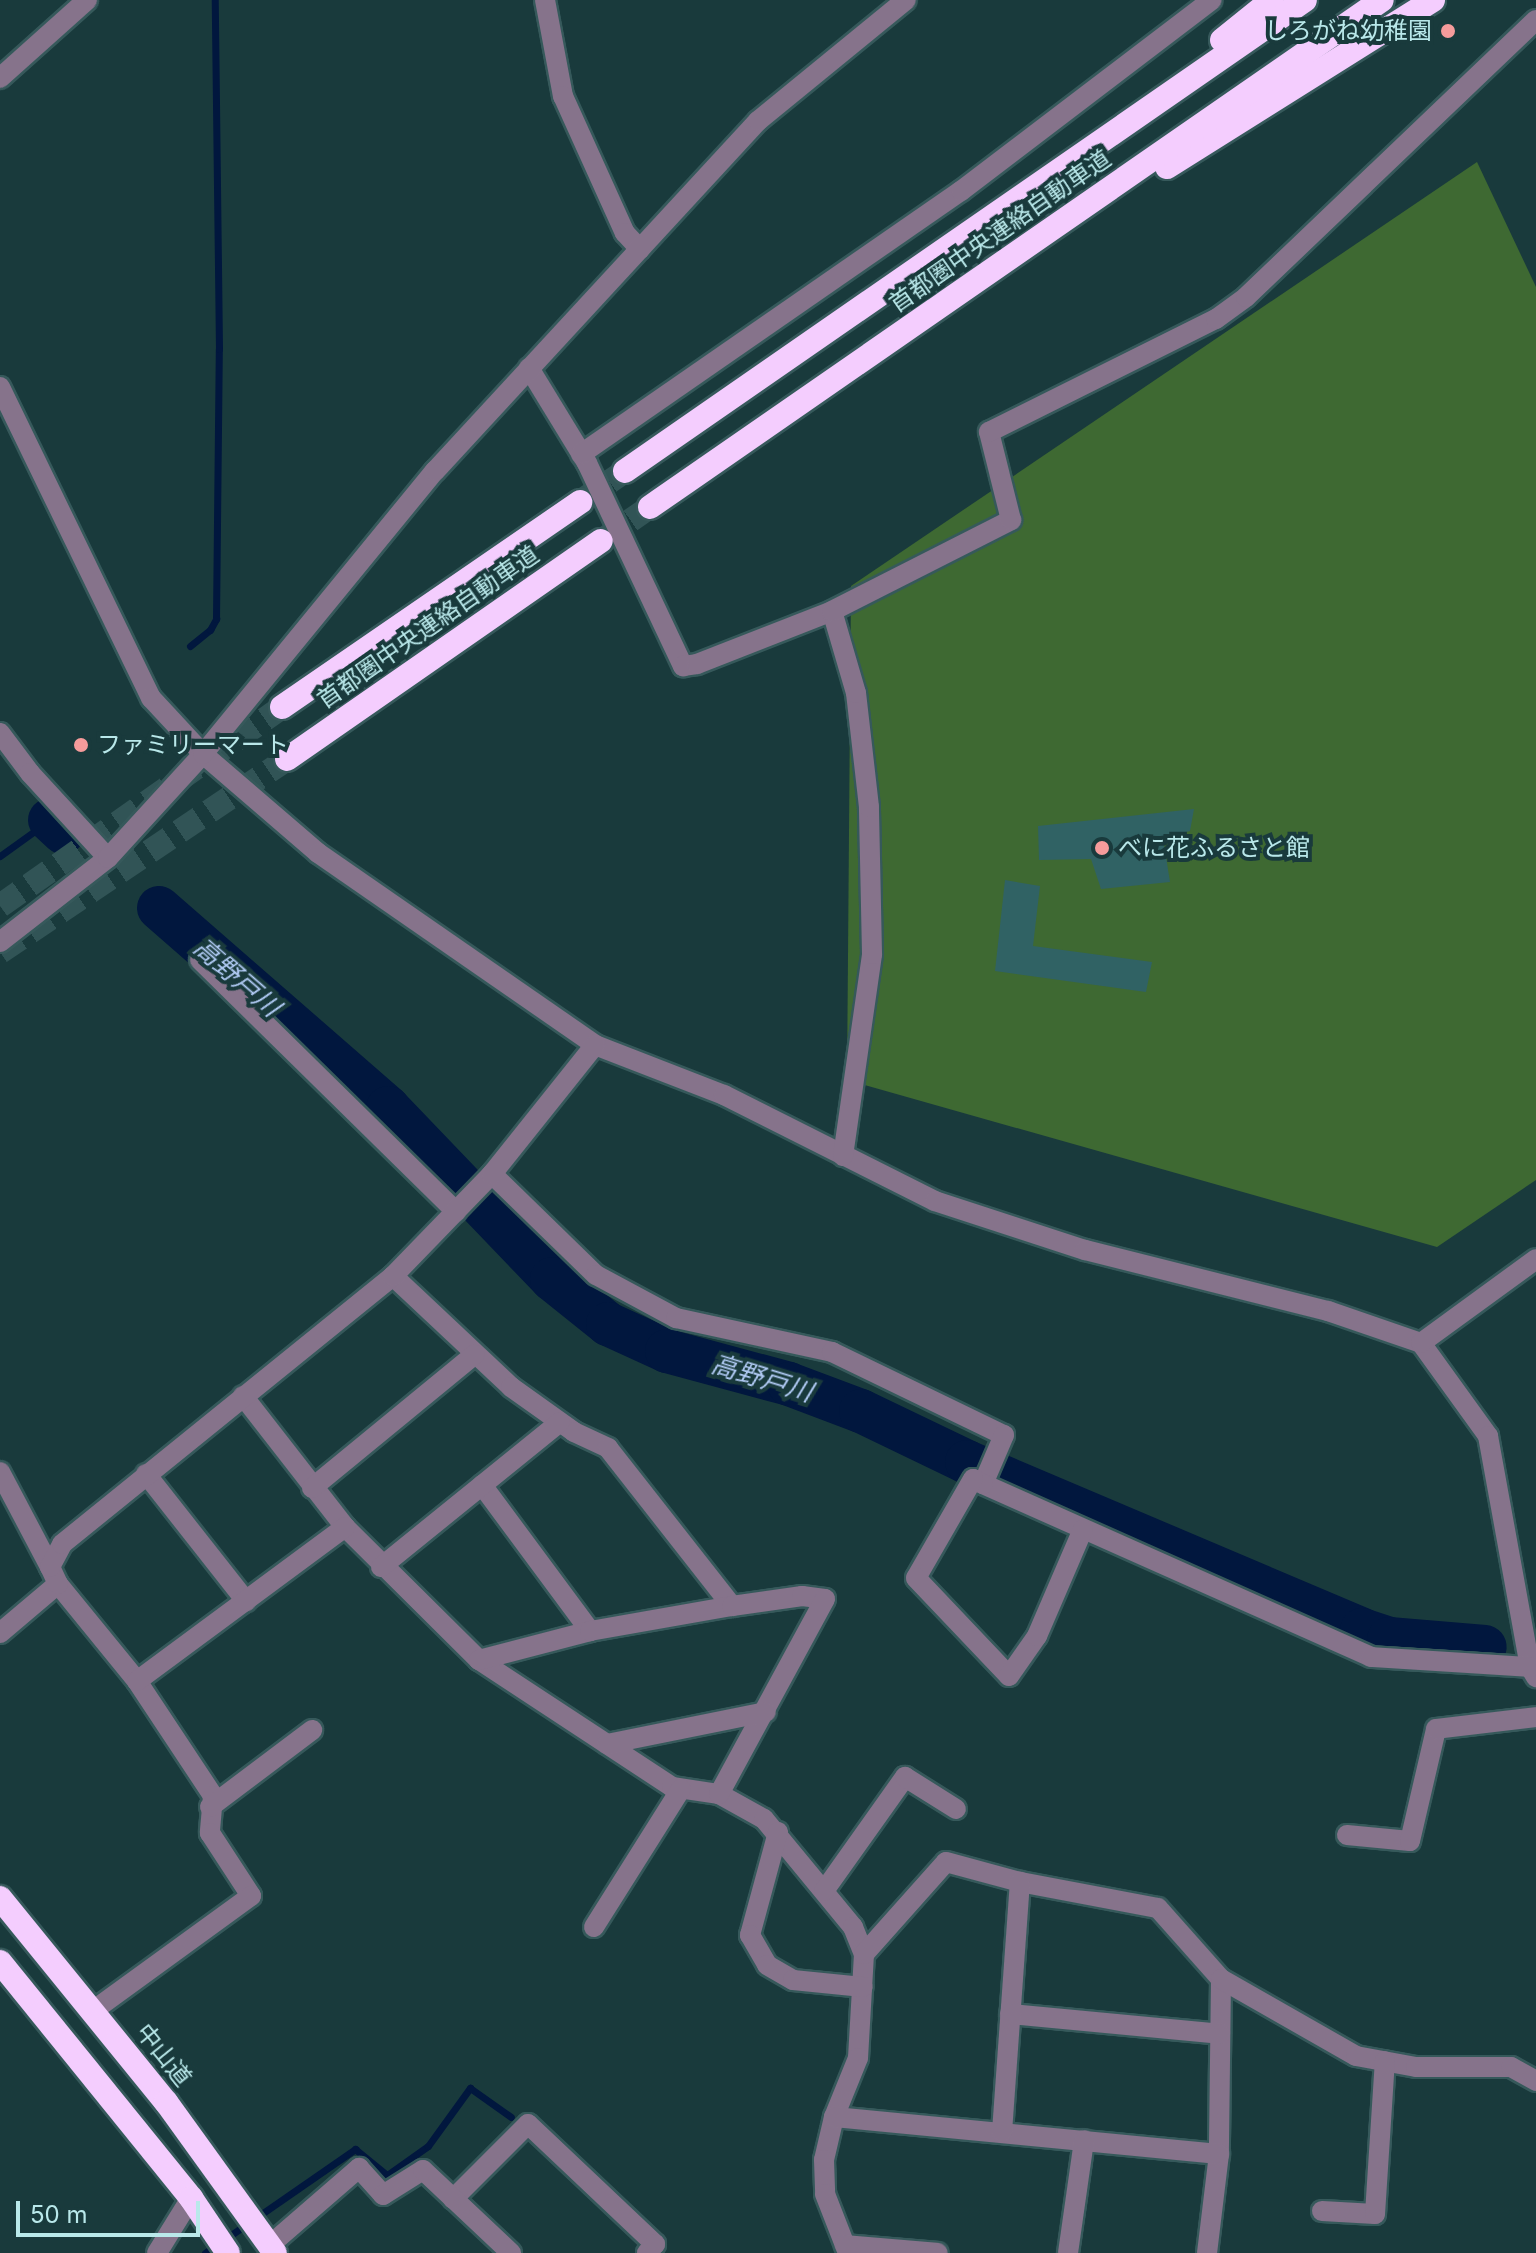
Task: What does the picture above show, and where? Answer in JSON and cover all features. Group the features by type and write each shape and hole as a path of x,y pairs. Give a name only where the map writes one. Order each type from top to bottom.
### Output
{"highway":[{"path":"1052,177 1272,0"},
{"name":"首都圏中央連絡自動車道","path":"625,471 1305,0"},
{"name":"首都圏中央連絡自動車道","path":"650,507 1382,0"},
{"path":"1010,259 1209,142 1433,0"},
{"name":"首都圏中央連絡自動車道","path":"282,707 580,502"},
{"name":"首都圏中央連絡自動車道","path":"287,759 601,541"},
{"name":"中山道","path":"0,1898 166,2102 272,2249"},
{"path":"0,1962 191,2198 228,2253"}],"street":[{"path":"0,78 87,0"},
{"path":"545,0 563,96 625,233 640,249"},
{"path":"0,942 108,858 203,754 435,471 758,121 906,0"},
{"path":"581,454 961,191 1212,0"},
{"path":"529,368 581,454 683,666 697,664 832,611 1011,520 989,432 1216,319 1246,297 1536,20"},
{"path":"0,387 151,698 203,754 318,853 595,1045 724,1095 935,1201 1055,1241 1328,1311 1421,1343 1488,1436 1528,1604 1533,1672 1371,1657 973,1479 916,1578 1009,1676 1037,1636 1083,1529"},
{"path":"832,611 856,693 870,821 872,954 843,1156"},
{"path":"0,733 30,773 108,858"},
{"path":"200,960 456,1212"},
{"path":"0,1633 54,1575 62,1544 393,1276 492,1174 595,1045"},
{"path":"492,1174 596,1275 676,1318 832,1352 1004,1435 983,1484"},
{"path":"1421,1343 1536,1259"},
{"path":"393,1276 474,1355 560,1422 608,1448 732,1606"},
{"path":"312,1488 474,1355"},
{"path":"243,1396 345,1527 381,1567 479,1660 672,1787 719,1794 764,1819 778,1832 853,1927 864,1954 858,2058 834,2117 824,2160 825,2194 846,2249 938,2253"},
{"path":"381,1567 560,1422"},
{"path":"0,1472 54,1575 137,1681 213,1796 210,1833 251,1896 93,2011"},
{"path":"146,1474 246,1601"},
{"path":"482,1485 590,1631"},
{"path":"137,1681 345,1527"},
{"path":"479,1660 590,1631 802,1596 825,1599 719,1794"},
{"path":"607,1744 766,1712"},
{"path":"1347,1835 1410,1841 1436,1729 1536,1717"},
{"path":"210,1807 312,1730"},
{"path":"824,1891 905,1777 956,1809"},
{"path":"594,1927 681,1789"},
{"path":"778,1832 750,1935 767,1965 793,1980 863,1987"},
{"path":"864,1954 946,1862 1020,1882 1158,1908 1221,1979 1356,2056 1416,2067 1511,2067 1536,2081"},
{"path":"1002,2132 1020,1882"},
{"path":"1207,2253 1219,2154 1221,1979"},
{"path":"1010,2014 1220,2034"},
{"path":"1322,2211 1375,2214 1385,2061"},
{"path":"834,2117 1219,2154"},
{"path":"453,2199 528,2124 655,2244 647,2253"},
{"path":"1068,2253 1084,2140"},
{"path":"272,2249 359,2168 383,2195 423,2170 511,2253"},
{"path":"157,2253 191,2198"}],"green space":[{"path":"1477,162 1536,287 1536,1180 1437,1247 847,1080 851,586"}],"building":[{"name":"べに花ふるさと館","path":"1194,809 1190,831 1163,838 1170,882 1101,889 1091,859 1039,860 1038,826"},
{"path":"1005,880 1040,886 1033,946 1152,962 1146,992 995,971"}],"waterway":[{"path":"190,646 210,630 216,619 219,349 215,0"},
{"name":"高野戸川","path":"0,856 50,820"},
{"name":"高野戸川","path":"50,820 63,832"},
{"name":"高野戸川","path":"159,908 388,1108 552,1279 608,1324 667,1351 789,1384 861,1411 967,1462 1362,1630 1389,1639 1485,1647"},
{"path":"205,2253 355,2149 387,2175 428,2146 470,2088 511,2117"}],"tunnel":[{"path":"580,502 625,471"},
{"path":"601,541 650,507"},
{"path":"0,906 282,707"},
{"path":"0,952 287,759"}],"place":[{"name":"しろがね幼稚園","path":"1448,31"},
{"name":"ファミリーマート","path":"81,745"},
{"name":"べに花ふるさと館","path":"1102,848"}]}
